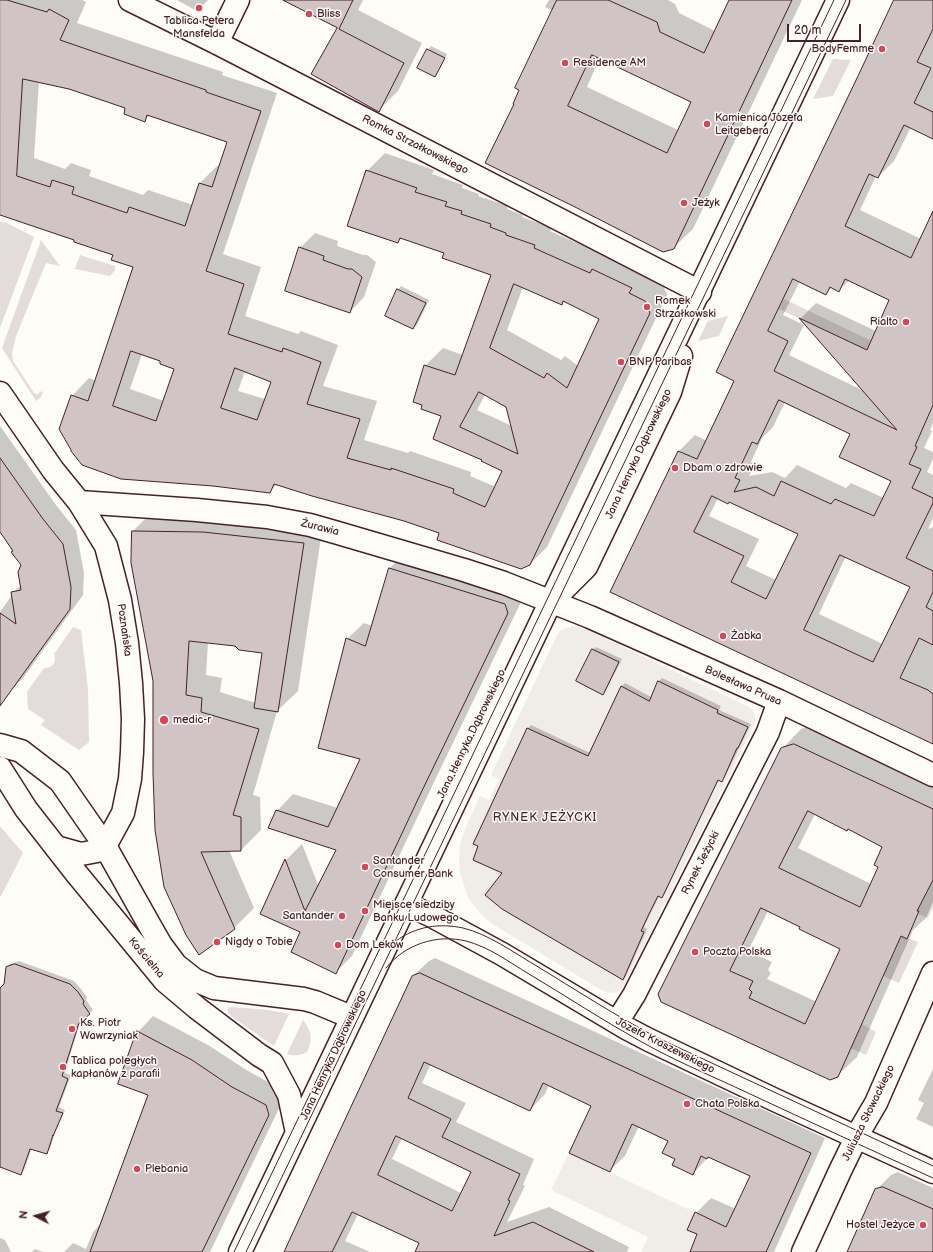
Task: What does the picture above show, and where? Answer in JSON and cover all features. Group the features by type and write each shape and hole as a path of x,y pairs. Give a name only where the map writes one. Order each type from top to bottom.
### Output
{"street":[{"name":"Romka Strzałkowskiego","path":"130,0 217,43 700,292"},
{"path":"217,43 238,0"},
{"name":"Jana Henryka Dąbrowskiego","path":"240,1252 351,1017 700,292 838,0"},
{"name":"Poznańska","path":"0,393 53,470 80,502 106,546 120,600 127,642 131,683 133,719 132,752 130,779 123,813 105,846"},
{"name":"Żurawia","path":"80,502 224,512 267,517 310,525 464,570 551,601"},
{"name":"Bolesława Prusa","path":"551,601 779,701 933,775"},
{"name":"Rynek Jeżycki","path":"617,1022 634,995 768,732 779,701"},
{"name":"Kościelna","path":"0,745 21,751 60,781 105,846 161,945 176,965 195,980 214,988 315,1002 351,1017"},
{"name":"Kościelna","path":"0,768 26,810 165,981 197,1008 272,1064 289,1095 297,1133"},
{"path":"56,847 81,854 97,850 105,846"},
{"name":"Józefa Kraszewskiego","path":"406,904 432,916 502,954 649,1040 775,1100 933,1172"},
{"name":"Juliusza Słowackiego","path":"803,1252 856,1137 876,1103 933,973"}],"shaded area":[{"path":"833,59 851,60 833,96 813,99"},
{"path":"0,221 34,237 0,328"},
{"path":"41,240 60,266 46,263 16,336 12,353 13,361 34,393 38,394 41,391 43,393 36,401 2,348"},
{"path":"80,255 115,266 115,270 110,276 75,269"},
{"path":"784,299 901,355 898,363 844,340 779,309"},
{"path":"728,316 719,336 698,341 708,321"},
{"path":"572,626 577,626 592,632 749,707 753,710 756,720 625,983 618,992 613,993 603,991 494,925 484,917 468,897 460,873 460,845 468,822 480,796 489,800 499,779 491,775 557,635 561,630"},
{"path":"73,627 81,630 88,689 89,742 79,750 41,725 45,720 28,709 27,692 44,668 50,667 54,664 54,654"},
{"path":"0,826 23,853 1,896 0,896"},
{"path":"927,880 932,882 933,880 933,907 928,918 918,914 919,911 913,909"},
{"path":"901,936 918,942 899,983 883,976"},
{"path":"231,1007 269,1010 289,1014 274,1046 228,1013 228,1009"},
{"path":"303,1020 311,1036 307,1052 297,1055 287,1054"},
{"path":"862,1024 876,1032 866,1055 850,1048"},
{"path":"569,1153 768,1247 766,1252 641,1252 648,1237 551,1190"}],"building":[{"path":"0,0 7,0 47,12 49,9 69,20 60,40 206,90 206,92 261,111 206,271 244,284 228,334 282,352 283,348 321,362 307,404 360,419 347,458 391,470 391,468 454,489 453,493 485,507 502,471 481,461 482,460 433,439 441,416 421,409 422,405 413,402 424,365 455,375 491,275 442,258 444,253 400,238 398,243 347,226 366,170 417,188 415,192 447,202 445,206 462,211 461,214 491,224 490,227 506,233 506,235 535,245 534,248 590,273 592,269 632,288 629,293 645,301 650,313 530,565 521,569 437,540 439,533 404,521 274,484 270,493 213,486 121,479 82,465 71,451 59,429 71,395 88,401 133,267 111,260 113,255 0,215","holes":["23,79 69,89 125,108 124,114 145,122 147,115 227,142 212,187 199,183 185,226 129,207 127,213 72,194 74,187 52,180 50,187 17,176","514,284 562,305 563,301 599,319 567,388 547,373 544,378 490,348","131,351 160,361 160,364 174,369 156,421 113,406","235,368 271,382 257,420 221,408","479,392 506,407 518,454 460,427"]},
{"path":"283,0 353,0 339,29 404,63 379,112 311,74 337,28"},
{"path":"557,0 608,0 657,22 660,32 704,53 729,0 792,0 674,249 663,252 485,163 514,104 519,90 515,88","holes":["592,55 691,102 667,153 568,106"]},
{"path":"894,0 933,0 933,29 917,62 931,68 914,103 933,112 933,139 904,125 878,178 869,174 845,226 911,258 933,211 933,405 915,446 917,447 909,464 921,469 912,488 933,498 933,503 906,558 933,571 933,592 926,607 933,611 933,645 919,638 900,678 928,690 933,694 933,744 610,592 678,451 697,459 734,381 716,372","holes":["793,279 826,295 830,287 839,292 845,279 889,300 867,350 799,318 897,430 774,371 788,341 768,331","779,400 850,434 839,457 891,481 874,516 835,499 831,504 781,481 774,496 756,487 734,492 740,480 735,478 752,442 757,444","712,496 728,504 729,502 798,534 766,599 731,582 744,556 694,532","840,555 910,587 873,662 804,630"]},
{"path":"427,49 445,58 435,77 417,68"},
{"path":"299,247 324,256 323,260 352,269 362,277 350,313 285,291"},
{"path":"397,289 426,303 413,329 385,316"},
{"path":"0,458 43,519 63,544 71,587 70,609 0,706 0,613 16,624 11,592 21,590 18,572 21,565 11,552 13,551 0,532"},
{"path":"132,531 203,532 304,543 278,712 254,708 262,653 239,650 235,646 189,641 186,695 202,698 201,712 259,729 233,815 241,817 241,851 201,852 235,929 199,955 186,935 164,887 160,862 155,830 153,773 153,681 131,563"},
{"path":"389,568 505,604 508,613 419,797 336,974 291,952 300,932 260,914 285,859 305,911 336,850 268,828 276,810 328,827 360,759 318,748 346,638 365,646"},
{"path":"592,649 619,662 603,695 576,681"},
{"path":"658,681 718,710 717,713 748,727 722,782 718,780 662,898 658,896 649,914 641,931 644,932 623,980 502,909 485,895 502,873 473,860 478,846 473,844 527,728 588,756 621,686 649,701"},
{"path":"794,744 933,809 933,880 917,911 919,911 907,939 901,936 838,1077 830,1080 661,1002 658,994 781,748","holes":["808,811 847,831 848,829 882,847 874,865 878,867 860,907 779,868","761,908 840,949 805,1024 749,998 752,992 749,989 753,981 730,971"]},
{"path":"15,964 70,984 84,1001 83,1004 90,1014 79,1023 62,1076 68,1079 56,1111 63,1113 53,1135 47,1154 30,1149 21,1175 0,1167 0,988 4,984 6,967"},
{"path":"420,973 811,1153 766,1252 690,1252 697,1234 687,1230 695,1212 726,1227 750,1176 708,1157 707,1159 701,1156 693,1175 672,1165 675,1159 662,1153 668,1141 632,1124 610,1172 569,1153 591,1106 543,1083 530,1111 424,1062 408,1098 451,1119 442,1137 520,1174 508,1200 510,1201 494,1236 533,1222 594,1252 415,1252 419,1243 352,1212 332,1252 284,1252 412,976","holes":["396,1136 471,1172 452,1211 378,1175"]},
{"path":"137,1031 192,1060 232,1087 266,1105 269,1115 202,1252 90,1252 148,1095 118,1084"},
{"path":"883,1187 933,1209 933,1252 847,1252 875,1189"}],"tram line":[{"path":"234,1252 834,0"},
{"path":"246,1252 846,0"},
{"path":"396,941 420,929 437,926 463,928 482,934 642,1030 933,1166"},
{"path":"386,968 402,953 412,947 433,940 455,939 483,947 499,955 612,1025 667,1055 933,1178"}],"place":[{"name":"Tablica Petera Mansfelda","path":"199,8"},
{"name":"Bliss","path":"309,14"},
{"name":"BodyFemme","path":"882,49"},
{"name":"Residence AM","path":"565,63"},
{"name":"Kamienica Józefa Leitgebera","path":"707,124"},
{"name":"Jeżyk","path":"684,203"},
{"name":"Romek Strzałkowski","path":"647,307"},
{"name":"Rialto","path":"906,322"},
{"name":"BNP Paribas","path":"621,362"},
{"name":"Dbam o zdrowie","path":"675,468"},
{"name":"Żabka","path":"723,636"},
{"name":"medic-r","path":"164,720"},
{"name":"Santander Consumer Bank","path":"365,867"},
{"name":"Miejsce siedziby Banku Ludowego","path":"365,911"},
{"name":"Santander","path":"342,916"},
{"name":"Nigdy o Tobie","path":"217,942"},
{"name":"Dom Leków","path":"338,945"},
{"name":"Poczta Polska","path":"695,952"},
{"name":"Ks. Piotr Wawrzyniak","path":"72,1029"},
{"name":"Tablica poległych kapłanów z parafii","path":"63,1067"},
{"name":"Chata Polska","path":"687,1104"},
{"name":"Plebania","path":"137,1169"},
{"name":"Hostel Jeżyce","path":"923,1225"}],"district":[{"name":"RYNEK JEŻYCKI","path":"545,818"}]}
